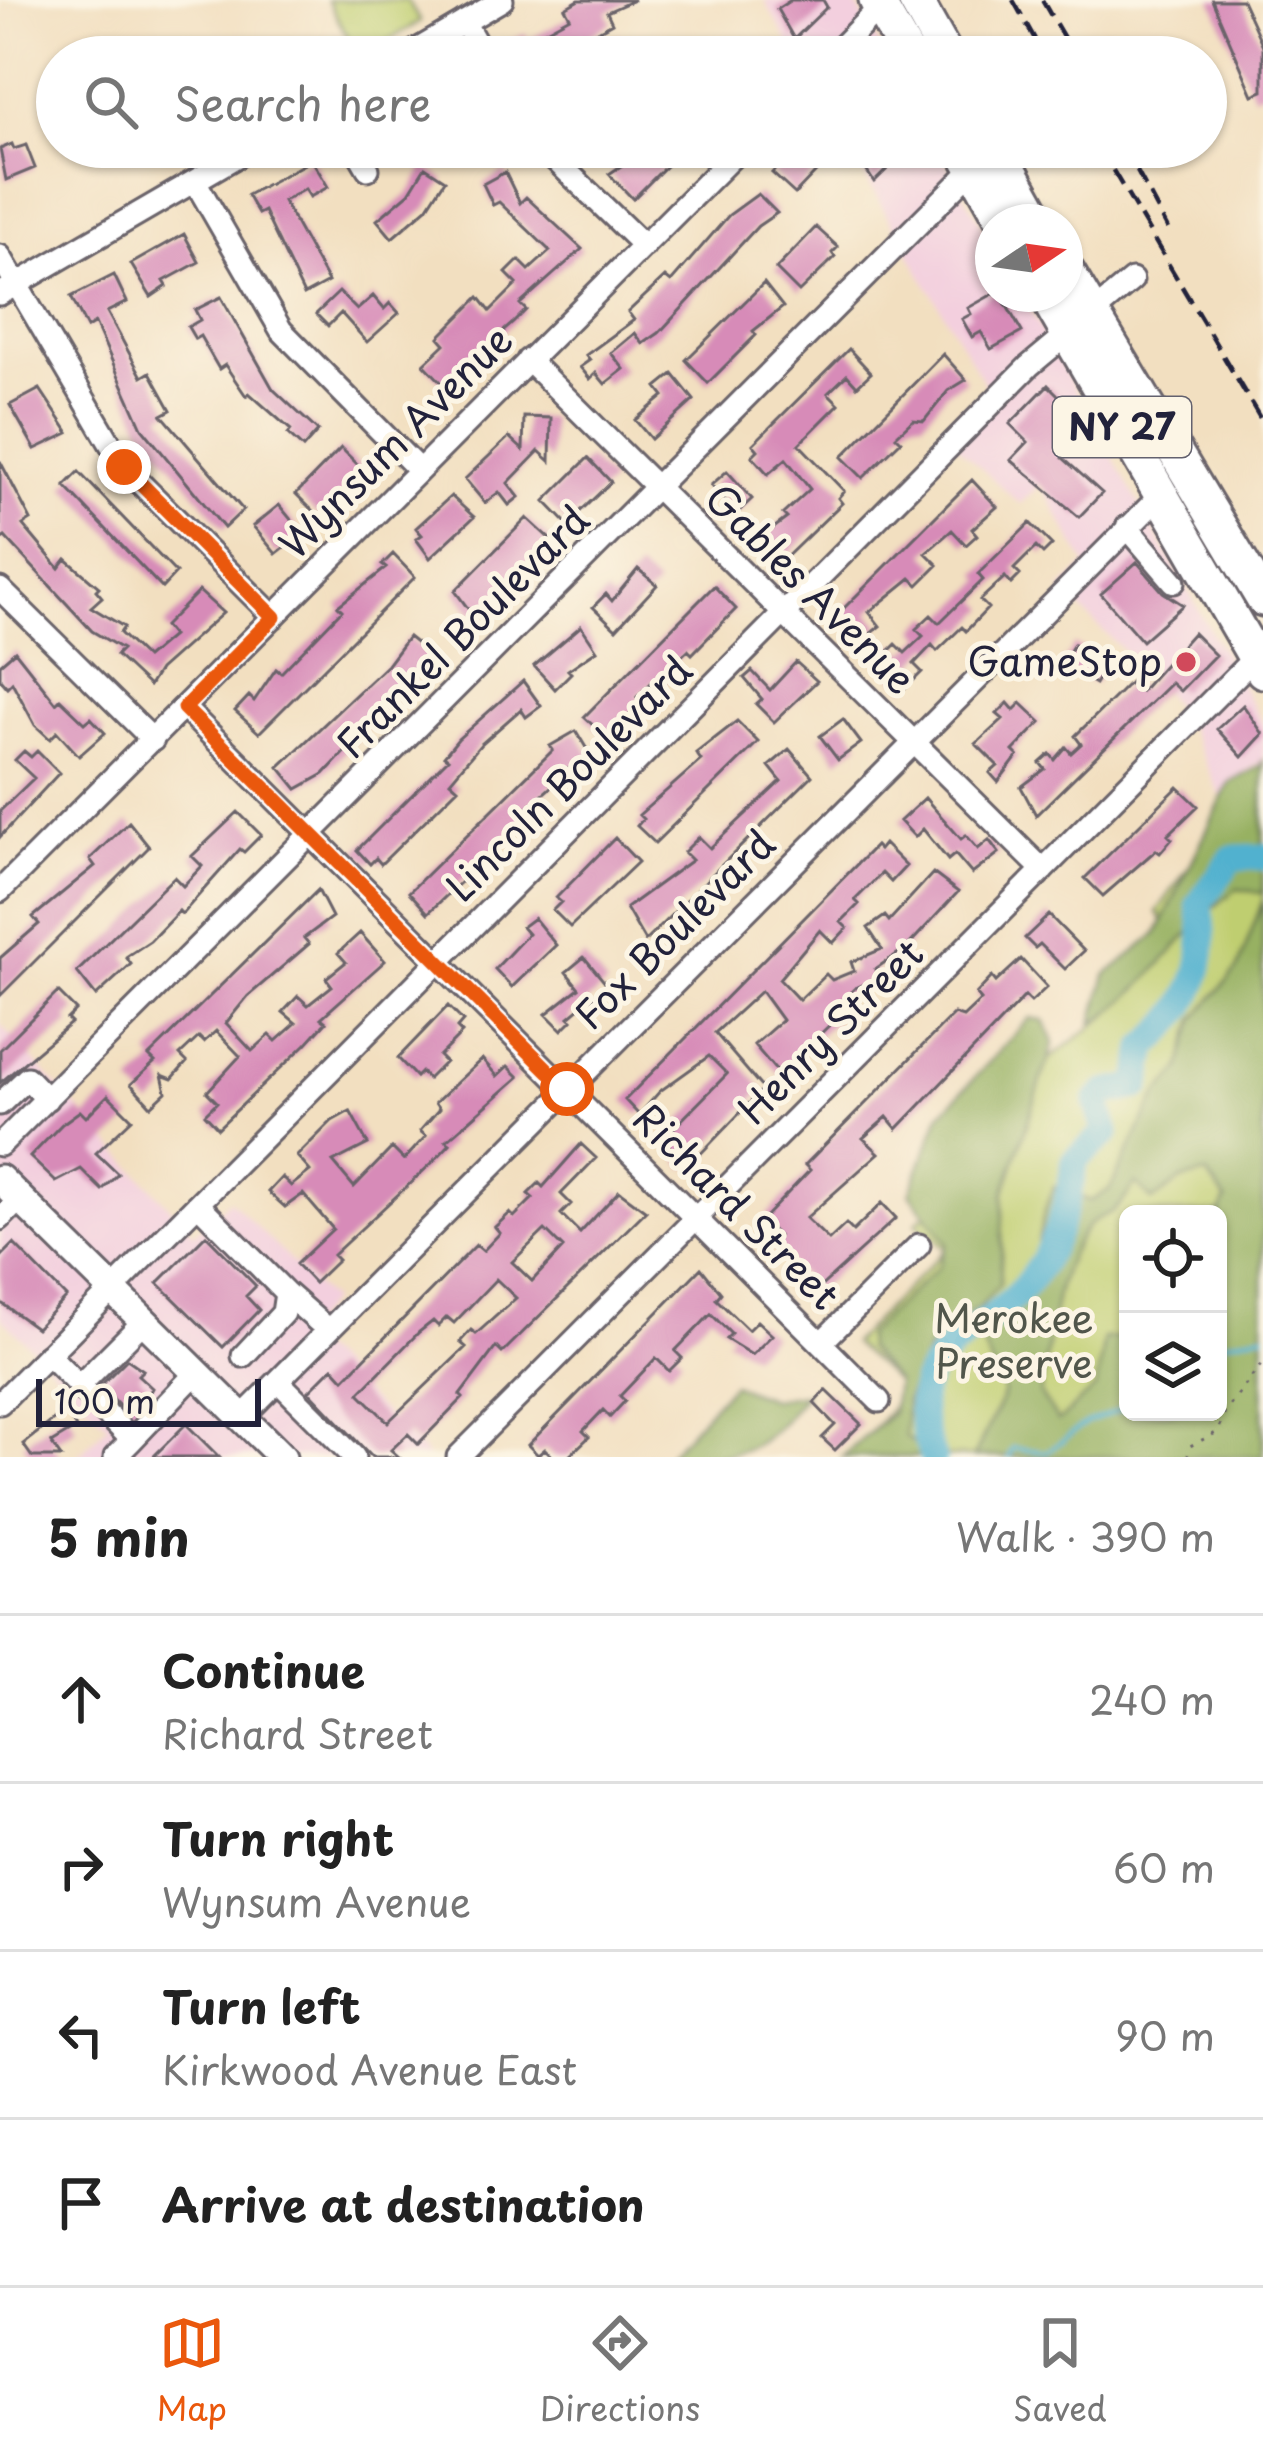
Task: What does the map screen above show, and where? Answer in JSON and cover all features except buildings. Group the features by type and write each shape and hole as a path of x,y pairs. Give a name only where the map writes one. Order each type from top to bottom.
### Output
{"highway":[{"path":"915,0 935,36"},
{"path":"878,4 897,36"},
{"path":"983,168 997,204"},
{"path":"991,168 1023,204"},
{"name":"NY 27","path":"1067,312 1078,321 1263,599"},
{"name":"NY 27","path":"1076,312 1161,495 1260,659"}],"main road":[{"path":"7,1199 112,1291 282,1457"}],"street":[{"path":"441,36 502,0"},
{"path":"850,36 878,4"},
{"path":"464,22 472,36"},
{"path":"8,290 217,168"},
{"path":"563,168 644,247"},
{"name":"Wynsum Avenue","path":"0,891 721,168"},
{"name":"Frankel Boulevard","path":"0,1145 656,488 965,168"},
{"path":"195,181 281,330 419,470"},
{"path":"0,256 8,290 124,467 274,617"},
{"name":"Lincoln Boulevard","path":"0,1403 1078,321 1132,280"},
{"name":"Gables Avenue","path":"528,360 1043,870"},
{"name":"Fox Boulevard","path":"242,1418 1161,495"},
{"path":"1127,527 1174,582"},
{"path":"4,602 152,740"},
{"name":"Henry Street","path":"458,1457 1260,659"},
{"name":"Richard Street","path":"184,708 879,1400"},
{"path":"0,1104 27,1078 47,1099"},
{"path":"198,1204 328,1330"},
{"path":"821,1343 920,1245"},
{"path":"243,1356 283,1313 286,1293"},
{"path":"80,1386 143,1322"},
{"path":"48,1354 132,1439"},
{"path":"115,1457 196,1373"},
{"path":"278,1381 354,1457"}],"path":[{"path":"1187,1457 1190,1446 1218,1432 1225,1412 1263,1362"}],"shaded area":[{"path":"764,0 853,0 874,36 785,36"},
{"path":"860,168 949,168 975,214 975,312 1031,312 1263,724 1263,761 1230,782 1222,799 1188,726 1135,653 1130,657 1061,590 1086,565 1041,484 1020,504 952,441 993,399"},
{"path":"0,1024 194,1233 230,1200 330,1301 299,1337 329,1358 428,1457 77,1457 108,1425 0,1316"}],"green space":[{"path":"327,0 407,0 420,22 396,36 347,36"},
{"name":"Merokee Preserve","path":"1263,761 1263,1457 849,1457 906,1391 852,1343 946,1249 916,1223 1032,1106 1048,1060 1107,1016 1178,944 1157,912"},
{"path":"1263,765 1263,893 1237,889 1131,995 1093,1023 1106,975 1157,934 1230,782"},
{"path":"1263,900 1263,1457 974,1457 1004,1393 978,1334 1002,1320 1028,1288 1054,1187 1091,1201 1110,1189 1158,1094 1181,1069 1195,1019 1238,968"},
{"path":"1030,1018 1044,1020 1054,1042 1004,1194 1000,1284 981,1306 935,1334 906,1400 905,1436 933,1457 842,1457 892,1413 896,1382 866,1348 865,1336 938,1267 947,1243 910,1193 940,1115"},
{"path":"732,1384 771,1399 805,1394 774,1430 746,1449 666,1457"}],"waterway":[{"path":"933,1457 922,1421 922,1392 932,1370 1034,1274 1061,1220 1075,1160 1107,1133 1097,1102 1106,1093 1139,1086 1146,1047 1175,1017 1195,984 1203,946 1199,904 1232,858 1263,857"},
{"path":"1227,1341 1263,1334"},
{"path":"1009,1457 1013,1448 1047,1452 1086,1423 1119,1410"}],"railway":[{"path":"1013,0 1033,36"},
{"path":"1042,0 1063,36"},
{"path":"1111,168 1263,423"},
{"path":"1135,168 1168,229"}],"place":[{"name":"GameStop","path":"1186,662"}],"route":[{"path":"124,467 274,617 184,708 567,1089"}]}
